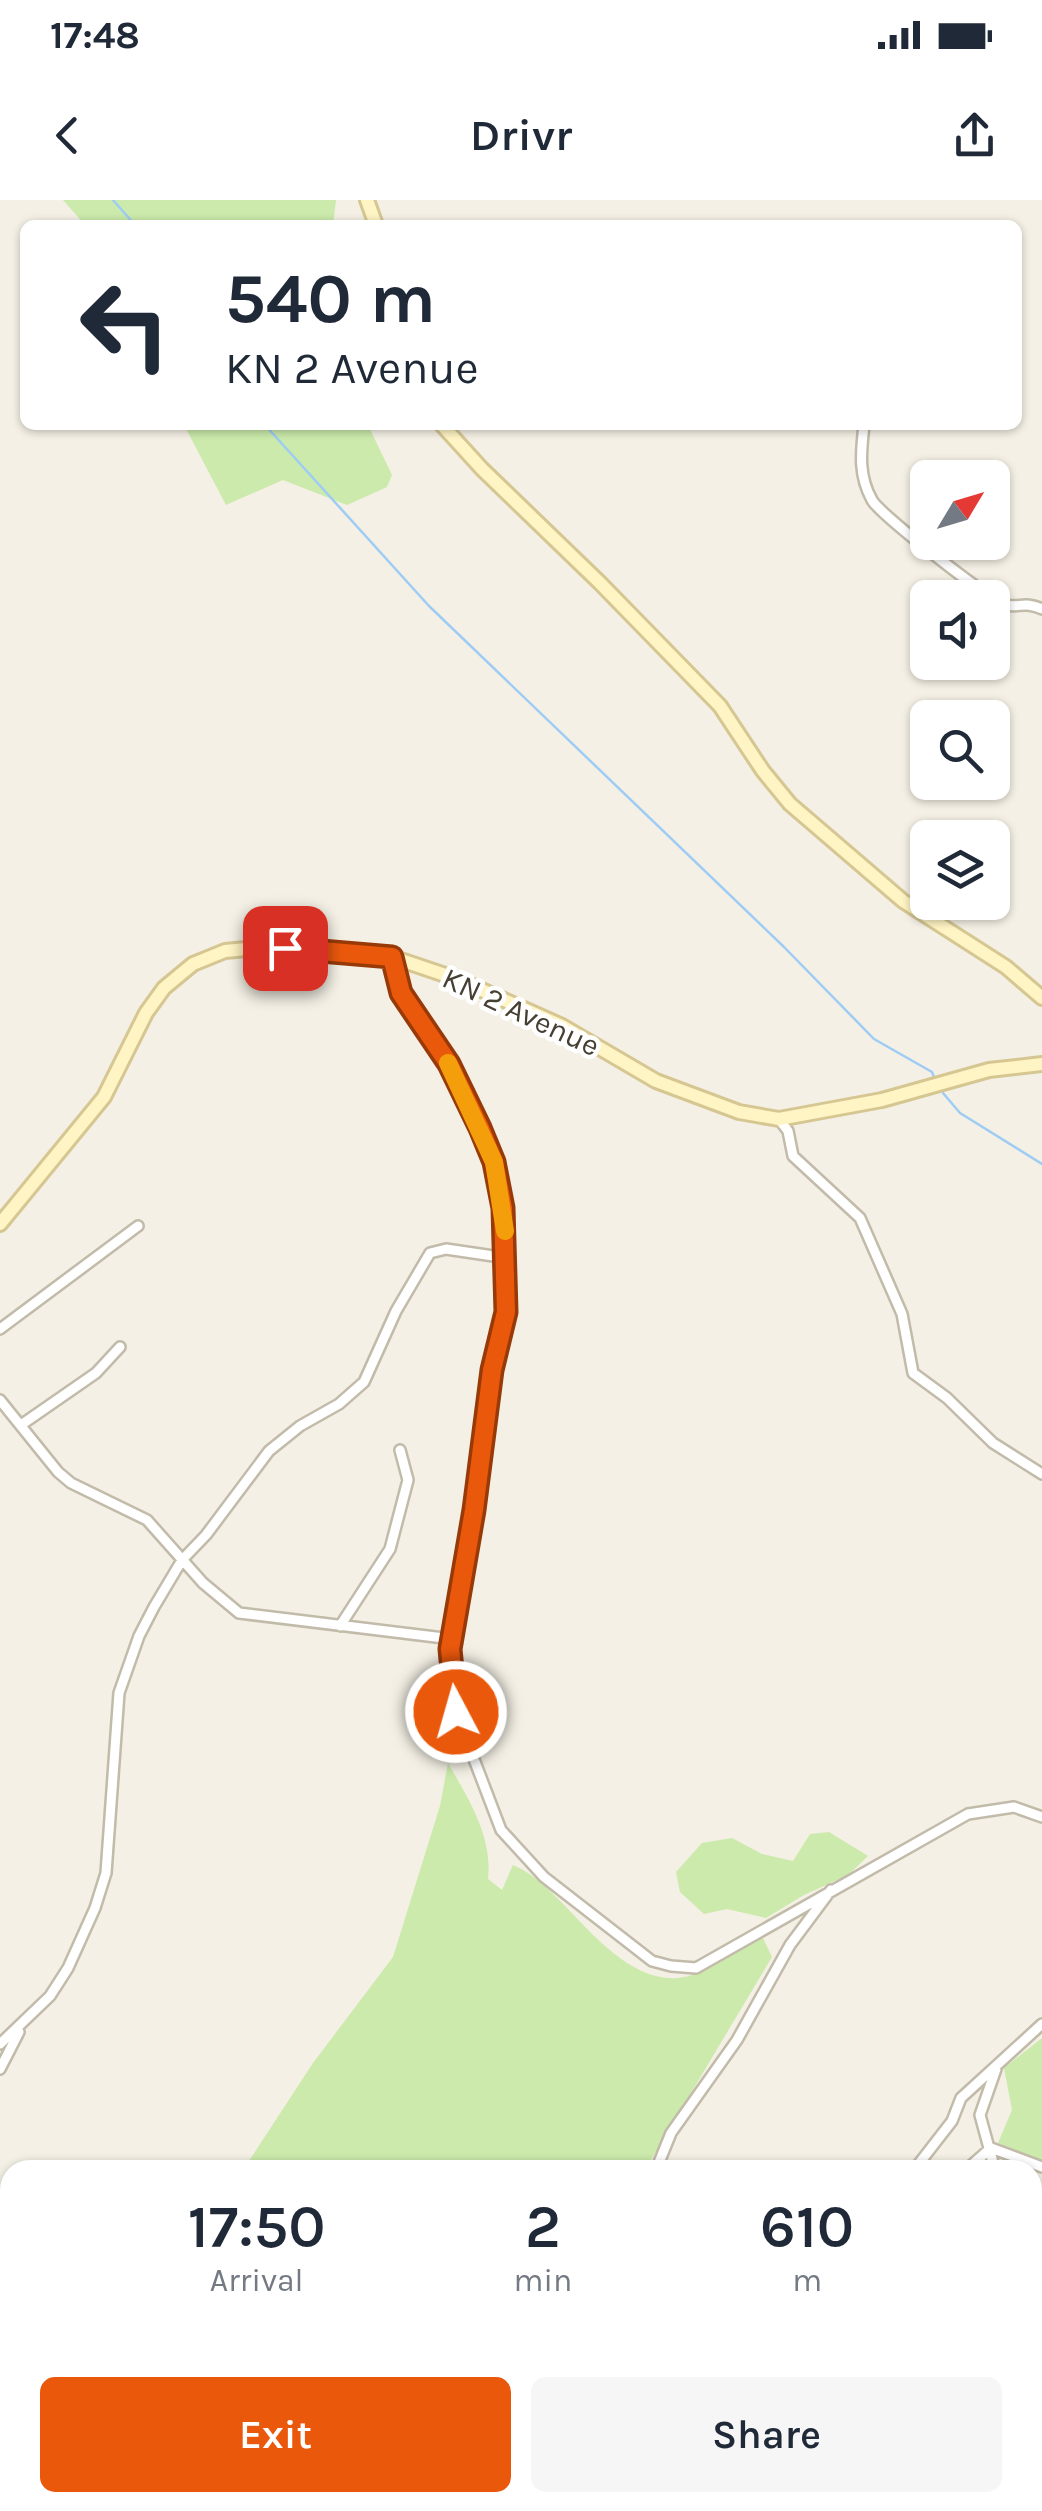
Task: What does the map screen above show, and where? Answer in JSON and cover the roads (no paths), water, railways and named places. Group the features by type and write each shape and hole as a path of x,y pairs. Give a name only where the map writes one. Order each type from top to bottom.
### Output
{"main road":[{"path":"447,430 720,706 790,804 903,902 1006,966 1042,998"},
{"name":"KN 2 Avenue","path":"0,1224 104,1097 146,1013 164,988 192,964 225,951 268,946 392,957 457,979 562,1026 656,1081 739,1112 779,1119 882,1100 989,1070 1042,1064"}],"street":[{"path":"863,430 859,467 873,503 940,560 1004,605 1030,603 1042,610"},
{"path":"392,957 401,993 449,1064 494,1162 503,1208 506,1312 492,1370 452,1640 456,1712 501,1830 544,1876 652,1960 678,1967 702,1966 968,1814 1014,1807 1042,1817"},
{"path":"779,1119 788,1131 793,1156 860,1218 902,1314 913,1373 947,1398 993,1443 1042,1474"},
{"path":"0,1329 138,1226"},
{"path":"0,2044 50,1996 68,1968 95,1908 106,1873 119,1693 139,1636 182,1560 206,1535 269,1451 300,1426 340,1404 364,1382 396,1311 430,1253 446,1249 507,1258"},
{"path":"22,1426 96,1373 120,1347"},
{"path":"0,1400 71,1483 147,1520 203,1583 239,1612 452,1640"},
{"path":"340,1626 390,1549 408,1480 400,1450"},
{"path":"660,2160 672,2134 736,2040 790,1946 833,1888"},
{"path":"922,2160 952,2121 961,2098 1042,2024"},
{"path":"0,2070 22,2025"},
{"path":"994,2160 980,2114 997,2066"},
{"path":"992,2148 1024,2160"},
{"path":"978,2160 992,2148"}],"waterway":[{"path":"113,200 131,220"},
{"path":"270,430 429,606 784,947 874,1039 932,1072 934,1077"},
{"path":"943,1093 960,1113 1042,1164"}]}
